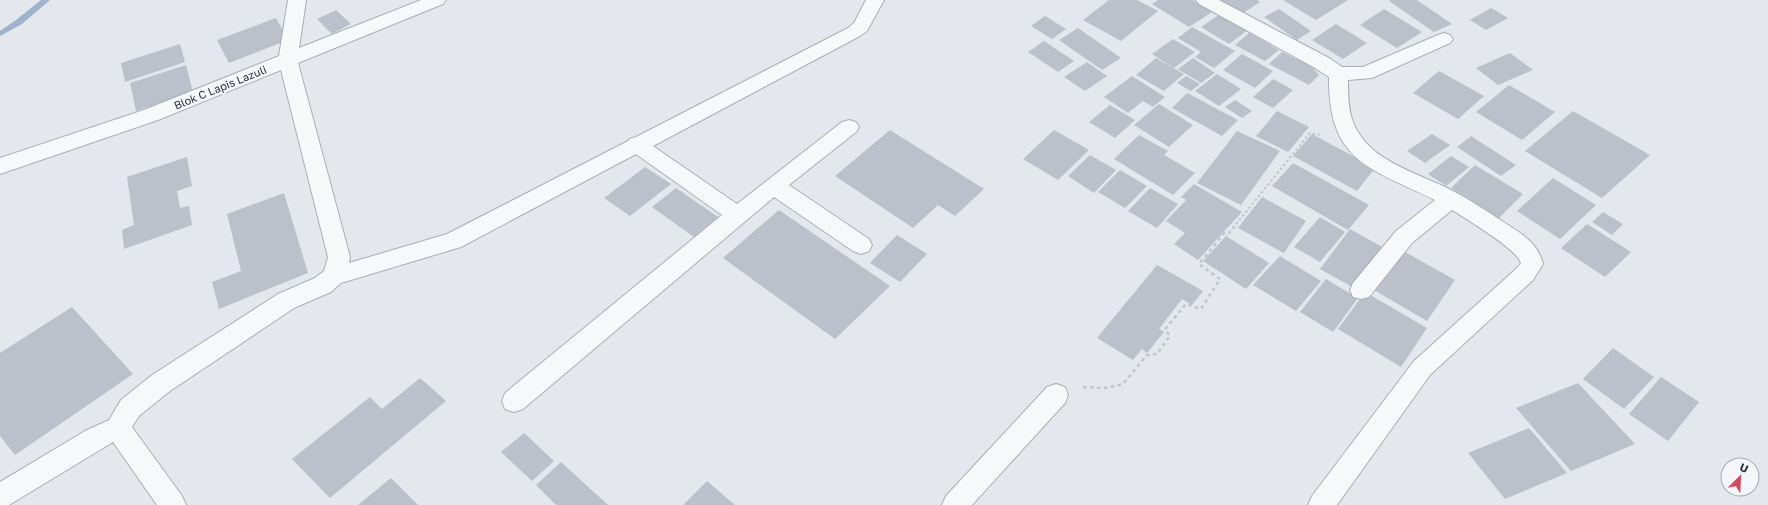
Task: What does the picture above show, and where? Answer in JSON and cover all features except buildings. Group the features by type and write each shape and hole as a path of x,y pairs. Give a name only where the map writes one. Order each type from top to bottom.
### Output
{"street":[{"path":"297,0 288,59 339,258 334,276"},
{"name":"Blok C Lapis Lazuli","path":"0,166 151,115 437,0"},
{"path":"0,496 94,439 118,428 130,408 161,383 286,301 323,285 334,276 453,241 861,27 875,0"},
{"path":"1205,0 1322,63 1338,74 1365,73 1444,39"},
{"path":"1321,505 1422,368 1525,274 1532,264 1531,258 1525,249 1514,240 1451,199 1392,173 1371,160 1357,147 1347,132 1342,119 1338,93 1338,74"},
{"path":"514,400 737,215 849,127"},
{"path":"636,144 737,215"},
{"path":"774,186 861,245"},
{"path":"1361,290 1404,237 1451,199"},
{"path":"955,505 1056,395"},
{"path":"118,428 173,505"}],"path":[{"path":"1056,395 1082,387 1105,388 1123,384 1147,355 1157,354 1170,336 1165,329 1186,304 1201,309 1220,279 1199,264 1225,232 1229,233 1310,133 1326,136 1342,119"}],"waterway":[{"path":"0,34 19,22 46,0"}]}
